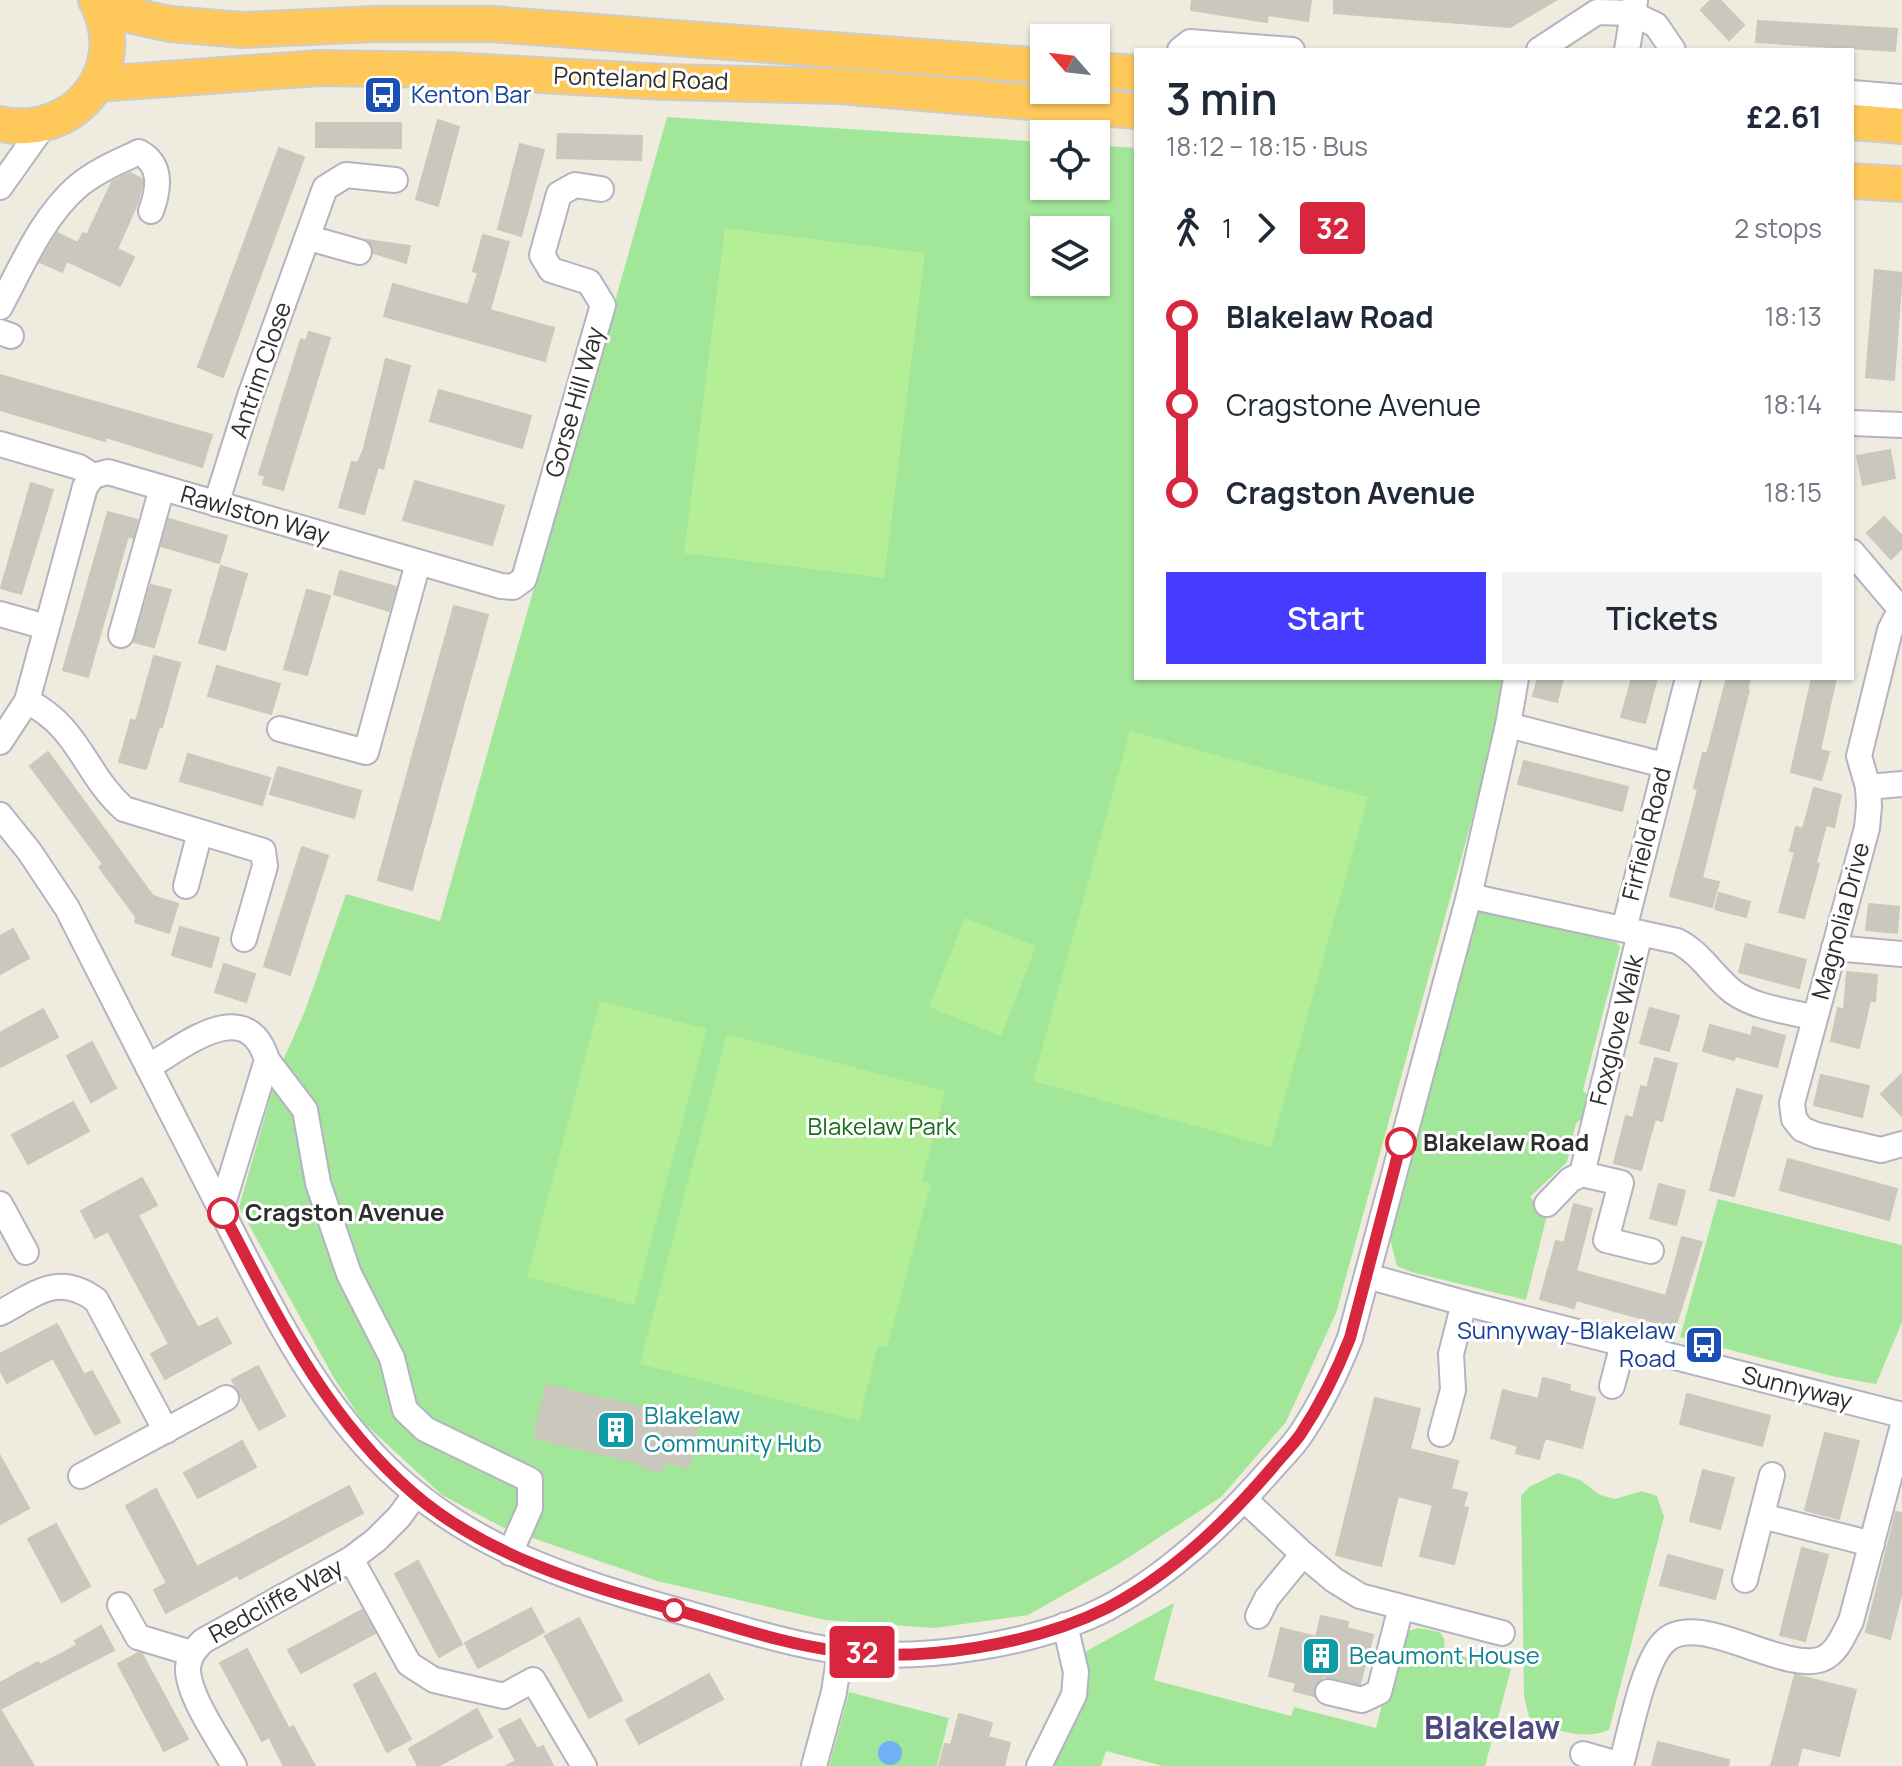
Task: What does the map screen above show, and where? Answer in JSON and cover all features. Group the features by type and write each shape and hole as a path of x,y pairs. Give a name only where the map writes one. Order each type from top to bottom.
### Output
{"highway":[{"path":"0,124 18,128 44,125 65,116 84,102 97,84 108,47 107,28 96,0"},
{"name":"Ponteland Road","path":"105,0 133,16 199,27 243,30 375,24 492,24 1030,65"},
{"name":"Ponteland Road","path":"97,84 320,68 433,69 665,82 839,86 1134,111"},
{"path":"1110,71 1134,73"},
{"path":"1854,122 1902,126"},
{"path":"1854,181 1902,184"}],"street":[{"path":"1542,48 1597,12 1633,6 1656,25 1672,48"},
{"path":"1627,48 1633,6"},
{"path":"1182,48 1190,42 1266,48"},
{"path":"1854,93 1902,97"},
{"path":"0,187 44,125"},
{"path":"0,307 45,224 78,186 139,152 147,157 157,173 159,190 151,211"},
{"name":"Antrim Close","path":"216,504 250,396 325,188 346,175 395,180"},
{"name":"Gorse Hill Way","path":"513,587 524,579 603,305 589,282 551,270 542,255 559,194 575,185 601,189"},
{"path":"309,238 359,252"},
{"path":"1854,422 1902,425"},
{"name":"Rawlston Way","path":"0,444 79,467 93,476 108,472 418,563 513,587"},
{"path":"0,742 27,701 85,487 93,476"},
{"path":"121,635 162,488"},
{"name":"Magnolia Drive","path":"1854,554 1902,611 1890,630 1859,756 1868,787 1867,828 1792,1103 1794,1119 1802,1129 1816,1135 1881,1150 1902,1144"},
{"path":"280,729 366,752 418,563"},
{"path":"0,614 46,627"},
{"path":"0,815 29,851 67,908 275,1313 319,1388 350,1429 415,1495 479,1539 555,1573 621,1595 783,1640 840,1652 937,1654 1065,1625 1108,1607 1160,1575 1206,1537 1245,1500 1300,1436 1350,1338 1469,896 1516,680"},
{"name":"Firfield Road","path":"1469,896 1632,931 1664,765 1687,680"},
{"path":"27,701 48,712 69,734 110,797 124,809 263,851 265,866 244,939"},
{"path":"1508,725 1664,765"},
{"path":"1868,787 1902,784"},
{"path":"186,886 200,832"},
{"path":"1632,931 1677,941 1689,947 1736,994 1754,1002 1815,1018"},
{"name":"Foxglove Walk","path":"1582,1174 1632,931"},
{"path":"1834,948 1902,954"},
{"path":"148,1067 228,1025 244,1028 258,1040 267,1060 305,1110 323,1198 349,1274 392,1358 405,1410 425,1429 530,1480 530,1508 510,1553"},
{"path":"221,1210 267,1060"},
{"path":"1547,1204 1570,1180 1582,1174 1621,1183 1606,1240 1651,1251"},
{"path":"0,1204 26,1252"},
{"name":"Sunnyway","path":"1367,1276 1902,1415"},
{"path":"0,1313 51,1285 83,1290 96,1300 166,1431"},
{"path":"1441,1434 1453,1390 1451,1354 1464,1303"},
{"path":"1612,1386 1623,1344"},
{"path":"81,1476 226,1398"},
{"path":"1583,1754 1621,1765 1651,1661 1664,1640 1691,1630 1803,1661 1823,1659 1838,1646 1851,1621 1902,1429"},
{"path":"1745,1580 1772,1475"},
{"name":"Redcliffe Way","path":"234,1766 194,1693 188,1669 191,1653 203,1641 351,1559 399,1517 415,1495"},
{"path":"1245,1500 1334,1580 1360,1596 1502,1633"},
{"path":"1762,1516 1872,1544"},
{"path":"1258,1616 1267,1598 1303,1554"},
{"path":"351,1559 409,1664 434,1680 504,1696 533,1680 584,1766"},
{"path":"120,1605 138,1637 191,1653"},
{"path":"1328,1692 1362,1700 1379,1692 1401,1607"},
{"path":"1039,1766 1074,1695 1076,1672 1065,1625"},
{"path":"814,1766 834,1692 840,1652"}],"green space":[{"name":"Blakelaw Park","path":"667,117 1030,141 1030,200 1110,200 1110,146 1134,148 1134,680 1503,680 1496,732 1336,1313 1286,1422 1221,1497 1120,1563 1028,1615 934,1628 825,1620 657,1581 504,1528 442,1495 363,1422 334,1378 239,1207 277,1074 305,1011 346,894 440,921"},
{"path":"725,228 925,253 884,578 684,553"},
{"path":"1130,731 1368,797 1271,1147 1033,1081"},
{"path":"1476,910 1605,939 1620,947 1583,1090 1588,1096 1584,1117 1576,1123 1567,1162 1530,1197 1547,1215 1526,1300 1397,1266 1390,1239"},
{"path":"965,918 1036,946 1001,1036 929,1007"},
{"path":"600,1001 707,1029 634,1305 527,1277"},
{"path":"727,1034 945,1091 922,1181 931,1183 887,1347 878,1345 859,1421 640,1364"},
{"path":"1718,1199 1902,1245 1902,1322 1876,1384 1836,1377 1680,1337"},
{"path":"1558,1473 1580,1480 1600,1495 1615,1499 1642,1491 1657,1496 1664,1517 1609,1730 1599,1733 1578,1734 1538,1722 1529,1717 1524,1696 1521,1496 1529,1487"},
{"path":"1174,1603 1154,1680 1291,1716 1294,1707 1376,1728 1401,1633 1418,1628 1440,1632 1445,1652 1511,1669 1485,1766 1163,1766 1106,1751 1101,1766 1048,1766 1083,1653"},
{"path":"849,1692 949,1718 937,1766 829,1766"}],"water":[{"path":"890,1741 898,1745 902,1753 898,1761 890,1765 882,1761 878,1753 882,1745"}],"building":[{"path":"1192,0 1311,0 1308,21 1268,15 1267,22 1191,10"},
{"path":"1334,0 1556,0 1510,27 1334,13"},
{"path":"1711,0 1720,0 1744,25 1729,40 1701,10"},
{"path":"1758,21 1897,29 1895,51 1756,42"},
{"path":"438,120 459,127 438,206 416,199"},
{"path":"316,123 401,123 401,148 316,147"},
{"path":"558,134 642,136 641,160 557,158"},
{"path":"520,144 544,150 521,236 498,229"},
{"path":"279,148 304,157 223,377 198,367"},
{"path":"130,173 142,179 142,185 138,202 117,249 134,257 120,286 67,261 62,272 40,262 57,233 78,243 83,233 87,235 112,182"},
{"path":"483,235 509,242 490,310 554,328 545,361 384,316 393,284 468,305 478,273 473,271"},
{"path":"367,240 410,246 406,263 374,253"},
{"path":"1875,270 1902,273 1894,380 1866,377"},
{"path":"309,332 330,338 283,490 263,484 265,476 259,474 301,339 306,341"},
{"path":"386,359 410,366 383,469 378,467 364,514 339,507 352,462 358,463 364,448"},
{"path":"0,375 212,435 202,467 106,437 105,441 0,410"},
{"path":"439,390 531,416 522,448 430,421"},
{"path":"1890,450 1895,478 1863,485 1857,456"},
{"path":"415,481 504,506 492,545 403,520"},
{"path":"31,483 53,490 21,594 1,588"},
{"path":"108,512 137,520 133,538 128,536 88,677 63,670"},
{"path":"1884,517 1902,536 1902,548 1891,559 1867,533"},
{"path":"169,519 227,536 219,563 161,546"},
{"path":"221,566 247,574 225,650 199,643"},
{"path":"340,571 396,587 389,611 334,594"},
{"path":"151,585 171,590 154,647 134,642"},
{"path":"307,590 330,596 307,675 284,669"},
{"path":"454,606 488,615 412,890 378,880"},
{"path":"154,656 180,663 162,727 159,727 146,769 119,762 131,720 136,721"},
{"path":"217,666 280,684 271,714 208,696"},
{"path":"1537,680 1562,680 1557,702 1533,696"},
{"path":"1631,680 1656,680 1645,723 1621,717"},
{"path":"1726,680 1750,680 1702,878 1719,882 1712,907 1670,896 1698,789 1694,788 1703,753 1707,754"},
{"path":"1812,680 1836,680 1820,750 1829,752 1821,780 1791,772"},
{"path":"48,752 153,896 178,904 169,933 135,922 136,917 99,867 103,864 30,766"},
{"path":"188,754 270,778 262,805 180,781"},
{"path":"1524,761 1628,787 1622,811 1518,784"},
{"path":"278,767 361,791 354,818 270,794"},
{"path":"1814,788 1841,795 1834,827 1826,825 1804,918 1779,912 1795,852 1790,851 1796,827 1803,829"},
{"path":"302,847 328,856 290,975 264,966"},
{"path":"1719,893 1750,902 1746,917 1715,909"},
{"path":"1869,904 1899,907 1897,933 1866,930"},
{"path":"180,927 219,938 211,967 172,955"},
{"path":"13,929 29,958 0,974 0,936"},
{"path":"1746,944 1806,960 1799,988 1739,972"},
{"path":"224,964 255,974 246,1002 215,992"},
{"path":"1847,972 1877,975 1875,1001 1870,1001 1859,1048 1831,1041 1838,1008 1844,1010"},
{"path":"1650,1008 1679,1016 1669,1051 1640,1043"},
{"path":"43,1009 58,1037 0,1067 0,1033"},
{"path":"1710,1025 1751,1036 1753,1027 1785,1036 1777,1067 1703,1051"},
{"path":"92,1042 116,1088 91,1102 67,1056"},
{"path":"1655,1058 1677,1064 1662,1121 1655,1119 1641,1170 1614,1163 1626,1116 1633,1118 1641,1086 1647,1088"},
{"path":"1902,1074 1902,1116 1881,1094"},
{"path":"1821,1075 1869,1086 1862,1117 1814,1105"},
{"path":"1737,1089 1762,1096 1734,1196 1710,1190"},
{"path":"73,1102 89,1131 28,1164 12,1135"},
{"path":"1788,1159 1897,1189 1889,1220 1780,1190"},
{"path":"142,1178 157,1205 138,1215 176,1288 198,1328 217,1318 231,1343 165,1379 151,1354 169,1344 108,1231 95,1238 81,1211"},
{"path":"1659,1184 1685,1191 1676,1225 1650,1218"},
{"path":"1574,1204 1592,1209 1576,1271 1666,1296 1682,1237 1702,1242 1675,1328 1576,1300 1574,1308 1540,1299 1556,1241 1564,1243"},
{"path":"57,1324 84,1375 92,1371 120,1422 95,1435 53,1358 7,1383 0,1370 0,1354"},
{"path":"258,1366 285,1416 259,1430 232,1380"},
{"path":"1543,1378 1570,1385 1569,1391 1595,1398 1582,1448 1545,1438 1539,1459 1516,1453 1518,1446 1491,1438 1503,1390 1538,1399"},
{"name":"Blakelaw Community Hub","path":"546,1385 699,1421 688,1468 664,1462 661,1472 641,1467 642,1464 534,1438"},
{"path":"1687,1394 1770,1416 1762,1446 1680,1424"},
{"path":"1375,1398 1420,1409 1410,1449 1458,1461 1451,1489 1467,1493 1463,1507 1468,1508 1454,1564 1420,1556 1433,1505 1398,1496 1381,1566 1336,1555"},
{"path":"1825,1433 1859,1441 1839,1519 1805,1510"},
{"path":"242,1441 256,1467 198,1498 184,1473"},
{"path":"0,1456 29,1508 0,1524"},
{"path":"1703,1470 1734,1478 1720,1529 1690,1521"},
{"path":"349,1486 363,1513 240,1579 237,1575 166,1613 154,1590 167,1583 126,1506 156,1489 197,1567"},
{"path":"1896,1512 1902,1513 1902,1592 1890,1639 1866,1632"},
{"path":"56,1524 90,1586 62,1602 28,1539"},
{"path":"1802,1548 1828,1555 1805,1641 1780,1635"},
{"path":"1668,1555 1723,1570 1715,1599 1660,1585"},
{"path":"418,1561 462,1644 439,1657 395,1574"},
{"path":"531,1608 544,1632 478,1668 465,1643"},
{"path":"362,1610 375,1633 301,1673 288,1650"},
{"name":"Beaumont House","path":"1321,1616 1348,1622 1347,1628 1373,1635 1360,1684 1323,1676 1314,1688 1314,1696 1294,1691 1296,1683 1269,1676 1281,1628 1316,1637"},
{"path":"579,1618 622,1700 589,1718 545,1636"},
{"path":"101,1626 114,1650 0,1709 0,1683 77,1645 75,1641"},
{"path":"247,1649 289,1729 293,1726 315,1766 284,1766 269,1737 262,1741 220,1663"},
{"path":"138,1653 142,1654 188,1739 164,1751 118,1664"},
{"path":"375,1673 411,1739 387,1752 354,1685"},
{"path":"709,1674 723,1699 639,1744 626,1720"},
{"path":"1795,1675 1856,1690 1839,1756 1802,1747 1797,1766 1771,1766"},
{"path":"0,1709 34,1766 0,1766"},
{"path":"477,1709 492,1737 438,1766 418,1766 409,1749"},
{"path":"959,1714 992,1723 988,1737 1010,1743 1004,1766 939,1766 945,1744 951,1745"},
{"path":"520,1719 537,1749 543,1746 553,1766 506,1766 516,1761 499,1730"},
{"path":"1658,1742 1729,1760 1728,1766 1652,1766"}],"bus line":[{"name":"32","path":"223,1213 275,1313 341,1419 415,1495 479,1539 555,1573 621,1595 783,1640 840,1652 937,1654 1019,1638 1065,1625 1108,1607 1160,1575 1245,1500 1300,1436 1340,1362 1350,1338 1401,1143"}],"place":[{"name":"Kenton Bar","path":"383,95"},
{"name":"Blakelaw Road","path":"1401,1143"},
{"name":"Cragston Avenue","path":"223,1213"},
{"name":"Sunnyway-Blakelaw Road","path":"1704,1345"},
{"name":"Blakelaw Community Hub","path":"616,1430"},
{"name":"Beaumont House","path":"1321,1656"}],"district":[{"name":"Blakelaw","path":"1492,1728"}]}
